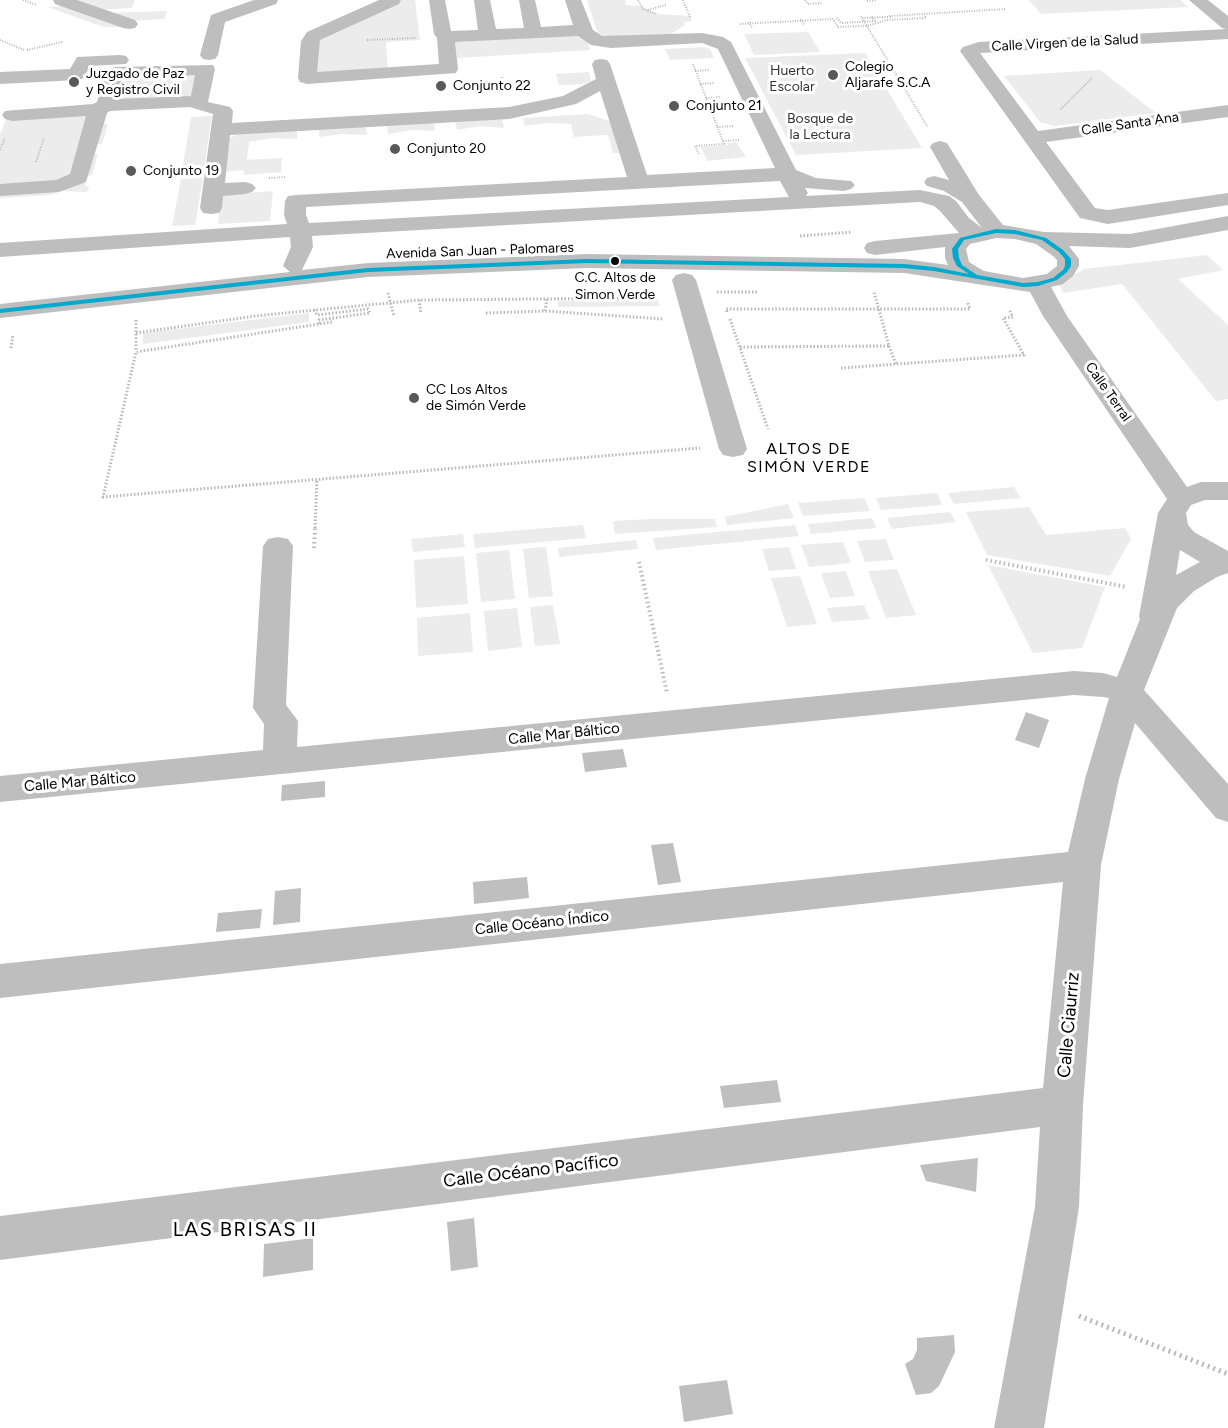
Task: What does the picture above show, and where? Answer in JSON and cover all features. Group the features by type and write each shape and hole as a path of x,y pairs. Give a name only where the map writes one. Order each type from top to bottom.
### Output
{"street":[{"path":"62,0 129,24"},
{"path":"209,55 217,19 270,0"},
{"path":"393,0 313,36 309,41 307,78 449,69 446,37 443,34 437,0"},
{"path":"482,0 488,35"},
{"path":"527,0 534,33"},
{"path":"573,0 584,30 604,60 619,120 639,182"},
{"path":"1197,0 1228,24"},
{"path":"1217,0 1228,10"},
{"path":"446,37 584,30"},
{"name":"Calle Virgen de la Salud","path":"1228,34 971,49 969,53 1084,209 1096,216 1108,217 1228,199"},
{"path":"569,100 604,60 702,38 717,41 725,46 801,202"},
{"path":"0,78 77,74 82,61 120,60"},
{"path":"0,190 59,186 79,178 116,74 206,69 198,105 223,111 210,215"},
{"path":"221,130 509,113 569,100 619,120"},
{"path":"12,115 199,101"},
{"name":"Calle Santa Ana","path":"1032,138 1228,111"},
{"path":"940,147 970,197 978,235"},
{"path":"294,266 302,247 295,215 296,201 788,174 818,185 930,182 951,187 970,197"},
{"path":"603,184 612,213"},
{"path":"545,187 552,216"},
{"path":"210,215 245,189"},
{"path":"0,250 210,215 300,230 801,202 931,198 948,206 960,223 978,235"},
{"path":"1044,239 1130,241 1228,223"},
{"name":"Avenida San Juan - Palomares","path":"0,297 294,266 366,256 586,247 851,249 1015,232 1044,239"},
{"path":"978,235 955,249 960,266 981,277 1006,284 1038,284 1055,279 1068,266 1097,258 1228,236"},
{"path":"1044,239 1061,251 1068,259 1068,266"},
{"name":"Avenida San Juan - Palomares","path":"0,311 368,270 576,262 855,264 934,269 981,277"},
{"path":"0,332 362,289 684,279 981,277"},
{"path":"684,279 733,449"},
{"name":"Calle Terral","path":"1038,284 1055,316 1177,506 1174,526 1184,539 1210,555 1228,562"},
{"path":"1177,506 1201,491 1228,491"},
{"name":"Calle Ciaurriz","path":"1018,1428 1057,1207 1062,1105 1083,865 1102,779 1126,692 1158,601 1177,506"},
{"path":"278,546 269,708 280,722 279,763"},
{"name":"Calle Ciaurriz","path":"1150,629 1165,602 1182,584 1206,570 1228,562"},
{"name":"Calle Mar Báltico","path":"0,789 1074,683 1102,685 1126,692"},
{"path":"1126,692 1228,808"},
{"name":"Calle Océano Índico","path":"0,981 1083,865"},
{"name":"Calle Océano Pacífico","path":"0,1238 1062,1105"}],"path":[{"path":"638,0 640,6"},
{"path":"683,0 690,16"},
{"path":"806,0 808,4 822,3"},
{"path":"867,0 877,0"},
{"path":"647,11 666,5"},
{"path":"889,17 1006,9"},
{"path":"837,18 841,23 875,21 871,16"},
{"path":"739,24 833,20 838,27 867,25 887,20 926,18 925,16 862,17 867,25 940,147"},
{"path":"801,20 804,25"},
{"path":"749,22 752,28"},
{"path":"0,40 24,50"},
{"path":"17,52 62,42"},
{"path":"706,98 722,97 707,60"},
{"path":"693,64 723,141"},
{"path":"696,71 711,70"},
{"path":"502,76 505,89"},
{"path":"700,84 716,83"},
{"path":"725,104 739,140 750,158 746,160 753,176"},
{"path":"711,111 728,111"},
{"path":"717,127 734,126"},
{"path":"723,141 739,140"},
{"path":"700,159 695,146 724,144 723,141"},
{"path":"798,236 854,232"},
{"path":"874,292 896,364"},
{"path":"768,429 726,309 970,309 966,297"},
{"path":"666,298 419,300 255,316 136,333 135,352 103,497 701,448"},
{"path":"545,311 547,299"},
{"path":"419,300 421,314"},
{"path":"391,303 394,316"},
{"path":"841,368 1024,355 1002,318 1013,317 1006,303"},
{"path":"314,310 317,315 368,309 370,313 320,320 319,324"},
{"path":"486,312 545,311 672,320"},
{"path":"135,352 332,322"},
{"path":"740,347 889,346"},
{"path":"986,560 1131,588"},
{"path":"639,562 673,723"},
{"path":"1042,1302 1228,1374"}],"green space":[{"path":"71,0 135,0 132,8 98,10"},
{"path":"393,0 415,0 420,40 386,42 388,73 307,78 310,41"},
{"path":"587,0 625,0 626,5 640,6 658,14 690,16 692,21 684,22 685,25 671,34 605,37 598,34"},
{"path":"1029,0 1180,0 1188,7 1041,14"},
{"path":"67,6 121,27 104,27 47,7"},
{"path":"167,11 164,19 131,21 108,13"},
{"path":"808,32 820,52 754,55 744,34"},
{"path":"578,35 588,43 590,50 457,58 455,42"},
{"path":"704,47 710,49 714,58 670,60 665,49"},
{"path":"865,53 922,148 796,155 745,58"},
{"path":"214,69 207,104 112,109 116,73"},
{"path":"1100,70 1156,113 1054,126 1040,122 1004,76"},
{"path":"589,72 591,81 584,84 559,85 556,74"},
{"path":"87,106 107,114 104,124 108,124 102,144 98,144 96,150 95,154 98,154 92,175 86,180 85,186 89,186 87,192 62,191 49,195 0,198 0,134 10,110"},
{"path":"588,114 612,122 621,153 613,153 608,135 574,137 571,124 547,123 525,126 523,118"},
{"path":"212,116 204,168 182,170 191,117"},
{"path":"502,119 504,128 480,126 457,130 455,121"},
{"path":"434,123 435,131 412,130 388,134 387,125"},
{"path":"366,126 367,135 343,134 319,137 319,129"},
{"path":"297,130 297,139 273,138 249,142 247,160 282,158 281,172 244,175 244,170 226,172 229,138 241,133"},
{"path":"736,142 746,157 707,161 701,147 728,145 727,143"},
{"path":"203,178 195,225 172,226 181,179"},
{"path":"273,191 270,221 218,224 221,195"},
{"path":"1207,255 1223,270 1178,279 1228,325 1228,399 1216,401 1122,284 1063,293 1059,284 1084,269"},
{"path":"657,299 660,306 558,307 558,301"},
{"path":"309,313 309,322 143,344 143,333"},
{"path":"1014,487 1021,498 954,504 948,493"},
{"path":"937,493 942,505 881,510 876,498"},
{"path":"864,498 870,511 803,516 798,503"},
{"path":"788,504 794,518 727,525 725,517"},
{"path":"1029,507 1046,535 1125,528 1131,539 1110,576 987,555 966,512"},
{"path":"950,512 956,522 892,529 887,518"},
{"path":"872,518 876,528 811,534 808,524"},
{"path":"715,519 717,527 615,534 613,521"},
{"path":"583,525 586,538 475,548 473,534"},
{"path":"795,525 799,536 656,550 653,538"},
{"path":"463,534 465,547 413,552 411,539"},
{"path":"886,539 894,560 865,562 857,541"},
{"path":"636,540 638,549 559,557 558,548"},
{"path":"843,542 851,563 809,567 801,545"},
{"path":"546,547 553,596 529,598 523,549"},
{"path":"789,547 796,569 769,571 762,549"},
{"path":"509,550 515,599 481,602 476,553"},
{"path":"464,556 468,604 416,608 414,560"},
{"path":"988,565 1105,587 1082,648 1033,653"},
{"path":"897,569 916,615 886,618 868,571"},
{"path":"846,571 855,596 830,598 821,573"},
{"path":"800,576 817,624 787,627 771,578"},
{"path":"553,605 560,644 535,646 530,607"},
{"path":"864,605 870,619 832,622 827,608"},
{"path":"517,608 522,647 488,651 484,611"},
{"path":"470,613 473,652 418,656 417,618"}],"shaded area":[{"path":"1026,712 1049,720 1039,748 1015,740"},
{"path":"623,749 627,767 585,772 582,753"},
{"path":"325,781 325,797 281,801 282,785"},
{"path":"673,843 681,882 658,885 651,845"},
{"path":"527,877 529,898 474,904 473,882"},
{"path":"301,888 300,922 273,925 275,891"},
{"path":"262,909 260,928 216,932 218,913"},
{"path":"777,1080 781,1102 724,1108 720,1086"},
{"path":"978,1158 976,1192 926,1181 920,1165"},
{"path":"474,1218 478,1267 451,1271 447,1222"},
{"path":"313,1238 313,1270 263,1277 264,1244"},
{"path":"954,1335 955,1352 939,1386 931,1393 916,1395 905,1364 913,1359 917,1350 917,1338"},
{"path":"727,1380 733,1414 684,1422 679,1386"}],"transit line":[{"path":"0,311 368,270 587,261 904,266 1023,285 1055,279 1065,271 1068,259 1044,239 1015,232 996,231 962,239 955,249 960,266 975,275"}],"place":[{"name":"Colegio Aljarafe S.C.A","path":"833,75"},
{"name":"Juzgado de Paz y Registro Civil","path":"74,82"},
{"name":"Conjunto 22","path":"441,86"},
{"name":"Conjunto 21","path":"674,106"},
{"name":"Conjunto 20","path":"395,149"},
{"name":"Conjunto 19","path":"131,171"},
{"name":"C.C. Altos de Simon Verde","path":"615,261"},
{"name":"CC Los Altos de Simón Verde","path":"414,398"}],"district":[{"name":"ALTOS DE SIMÓN VERDE","path":"809,458"},
{"name":"LAS BRISAS II","path":"245,1230"}],"park label":[{"name":"Huerto Escolar","path":"792,80"},
{"name":"Bosque de la Lectura","path":"820,128"}]}
